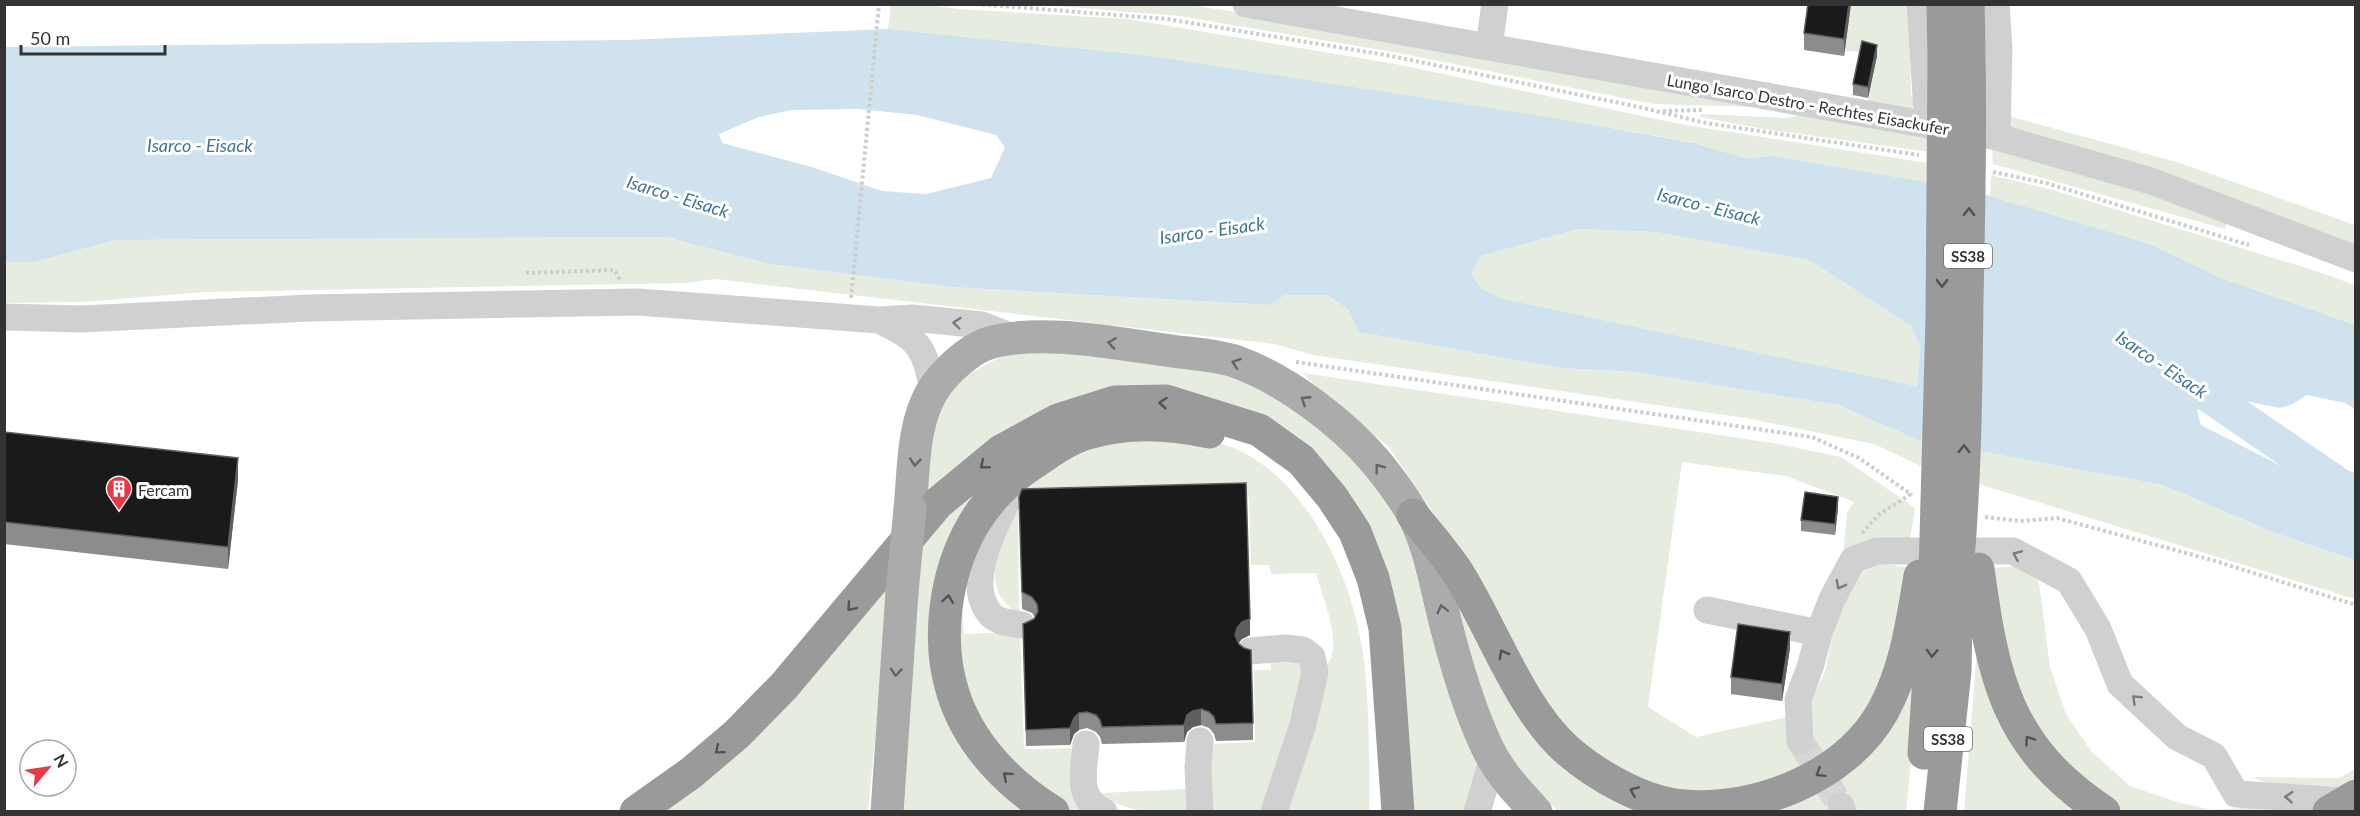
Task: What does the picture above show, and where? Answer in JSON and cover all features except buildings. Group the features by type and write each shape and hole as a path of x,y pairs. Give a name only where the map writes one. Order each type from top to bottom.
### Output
{"highway":[{"name":"SS38","path":"1943,4 1943,505"},
{"name":"SS38","path":"1943,505 1970,106 1968,4"},
{"path":"636,812 691,773 737,734 784,686 938,503 1001,451 1058,420 1115,402 1166,401 1259,430 1301,460 1332,497 1355,532 1373,578 1385,628 1398,812"},
{"path":"1053,812 994,765 968,726 953,693 944,628 957,561 973,525 998,492 1023,471 1051,451 1085,433 1119,426 1148,424 1181,426 1214,433 1270,463 1299,488 1323,520 1343,557 1360,606 1368,653 1376,812"},
{"path":"1943,505 1947,572 1989,647 2000,687 2012,712 2036,752 2049,767 2066,785 2104,812"},
{"path":"1413,515 1457,572 1535,712 1566,748 1605,779 1645,796 1682,806 1718,807 1749,803 1808,780 1836,763 1865,736 1882,712 1899,677 1909,642 1947,572 1943,505"},
{"name":"SS38","path":"1930,808 1955,671 1947,572"}],"main road":[{"path":"886,812 902,592 917,439 922,415 933,390 962,359 983,345 1013,337 1102,342 1236,361 1278,382 1331,417 1375,462 1413,515 1430,559 1456,663 1474,717 1503,776 1536,812"}],"street":[{"name":"Lungo Isarco Destro - Rechtes Eisackufer","path":"1246,4 1489,46 1629,74 1997,137 2151,181 2355,259"},
{"path":"1489,46 1495,4"},
{"path":"1920,4 1928,125"},
{"path":"1996,4 1999,49 1997,137"},
{"path":"4,317 81,319 309,308 638,302 879,320 913,318 982,326 1013,337"},
{"path":"879,320 906,333 920,347 928,367 933,390"},
{"path":"1022,624 1005,622 992,616 982,600 980,575 986,550 1023,471"},
{"path":"1800,741 1798,700 1832,599 1853,560 1877,551 2013,551 2069,581 2098,629 2121,684 2177,737 2214,756 2236,794 2345,805"},
{"path":"1707,610 1820,633"},
{"path":"1251,651 1285,648 1303,650 1312,657 1315,672 1303,724 1274,812"},
{"path":"1200,741 1198,767 1200,812"},
{"path":"1086,744 1083,781 1085,796 1096,808 1104,812"},
{"path":"1477,812 1493,758"}],"path":[{"path":"852,291 879,4"},
{"path":"976,4 1167,19 1386,55 1706,123 1923,155"},
{"path":"1990,171 2046,183 2257,247"},
{"path":"526,273 614,270 638,302"},
{"path":"1287,362 1812,436 1859,458 1943,505 2020,521 2057,518 2212,560 2355,605"},
{"path":"1853,560 1863,530 1878,515 1943,505"}],"shaded area":[{"path":"891,4 920,4 958,9 1128,19 1401,65 1685,125 1928,163 1926,182 1774,156 1745,158 1691,142 1551,117 1145,55 888,29"},
{"path":"1045,5 1189,5 1305,22 1741,102 1752,107 1653,104 1398,53 1179,16"},
{"path":"1851,5 1909,5 1911,95 1916,96 1915,104 1911,109 1867,105 1877,57 1862,52 1844,51"},
{"path":"1701,114 1788,118 1804,114 1931,135 1930,152 1764,129 1700,117"},
{"path":"2008,116 2180,163 2355,225 2355,251 2004,131"},
{"path":"1992,148 2151,194 2227,221 2225,229 1993,164"},
{"path":"1991,175 2056,191 2355,285 2355,325 2216,276 2150,244 1990,196"},
{"path":"1578,229 1656,232 1809,260 1911,326 1920,347 1917,386 1504,299 1481,289 1472,272 1481,256"},
{"path":"666,237 769,264 950,287 1270,305 1285,295 1327,295 1349,310 1358,332 1561,368 1635,372 1838,405 1918,440 2163,485 2275,533 2355,560 2355,599 1923,467 1874,444 1746,418 1313,355 1275,344 715,279 686,283 206,292 81,302 5,303 4,262 34,262 116,240"},
{"path":"1046,349 1212,368 1278,394 1359,463 1399,517 1482,751 1470,811 1406,811 1349,505 1190,399 921,514 927,433 943,397 967,375 1000,357"},
{"path":"1303,373 1773,443 1841,457 1915,508 1910,540 1875,539 1843,555 1847,512 1854,502 1786,476 1682,462 1648,707 1696,737 1787,717 1803,770 1782,782 1685,795 1621,774 1562,728 1535,687 1447,533 1389,447 1319,390"},
{"path":"1195,434 1243,452 1273,473 1294,494 1313,519 1328,545 1352,603 1364,661 1368,718 1369,811 1283,811 1327,664 1332,656 1333,633 1316,573 1272,574 1268,565 1251,565 1249,497 1018,505 1019,613 1012,611 999,594 995,580 994,557 1030,475 1082,443"},
{"path":"1008,470 938,654 1039,811 897,811 889,593 868,811 652,812 968,491"},
{"path":"1881,564 1908,567 1886,675 1860,718 1836,747 1819,755 1808,720 1812,698 1825,672 1837,611 1858,574"},
{"path":"2025,565 2039,583 2050,667 2066,714 2091,751 2130,786 2174,801 2212,810 2323,803 2310,812 2127,812 2100,799 2061,768 2014,696 1993,568"},
{"path":"966,583 962,606 964,634 1020,632 1024,749 1074,748 1090,811 1069,811 991,743 964,689 953,629"},
{"path":"1453,599 1547,738 1685,811 1558,811 1516,766 1496,732 1481,695"},
{"path":"1977,649 2089,811 1964,812"},
{"path":"1271,657 1294,660 1304,665 1304,673 1262,811 1211,811 1209,744 1255,742 1254,670 1271,670"},
{"path":"1921,664 1906,811 1858,811 1842,786 1824,796 1832,811 1731,812 1794,795"},
{"path":"2355,769 2355,788 2278,787 2251,777 2339,778"},
{"path":"1188,789 1190,811 1155,811 1132,808 1110,800 1100,793"}],"water":[{"path":"888,29 1145,55 1551,117 1694,143 1745,158 1774,156 1926,182 1990,196 2150,244 2216,276 2355,325 2355,409 2345,403 2307,395 2291,405 2280,408 2235,399 2197,410 2201,425 2332,492 2355,500 2355,560 2275,533 2163,485 1918,440 1838,405 1635,372 1561,368 1358,332 1349,310 1327,295 1285,295 1270,305 950,287 769,264 666,237 116,240 34,262 5,262 4,47 625,40","holes":["858,109 917,115 996,135 1005,147 991,178 926,194 882,191 812,167 722,143 719,134 759,117 792,110","1578,229 1656,232 1809,260 1911,326 1920,347 1917,386 1504,299 1481,289 1472,273 1481,256"]}],"waterway":[{"name":"Isarco - Eisack","path":"2180,376 2341,486 2356,491"}],"tunnel":[{"path":"1800,741 1841,806"}],"place":[{"name":"Fercam","path":"119,512"}]}
